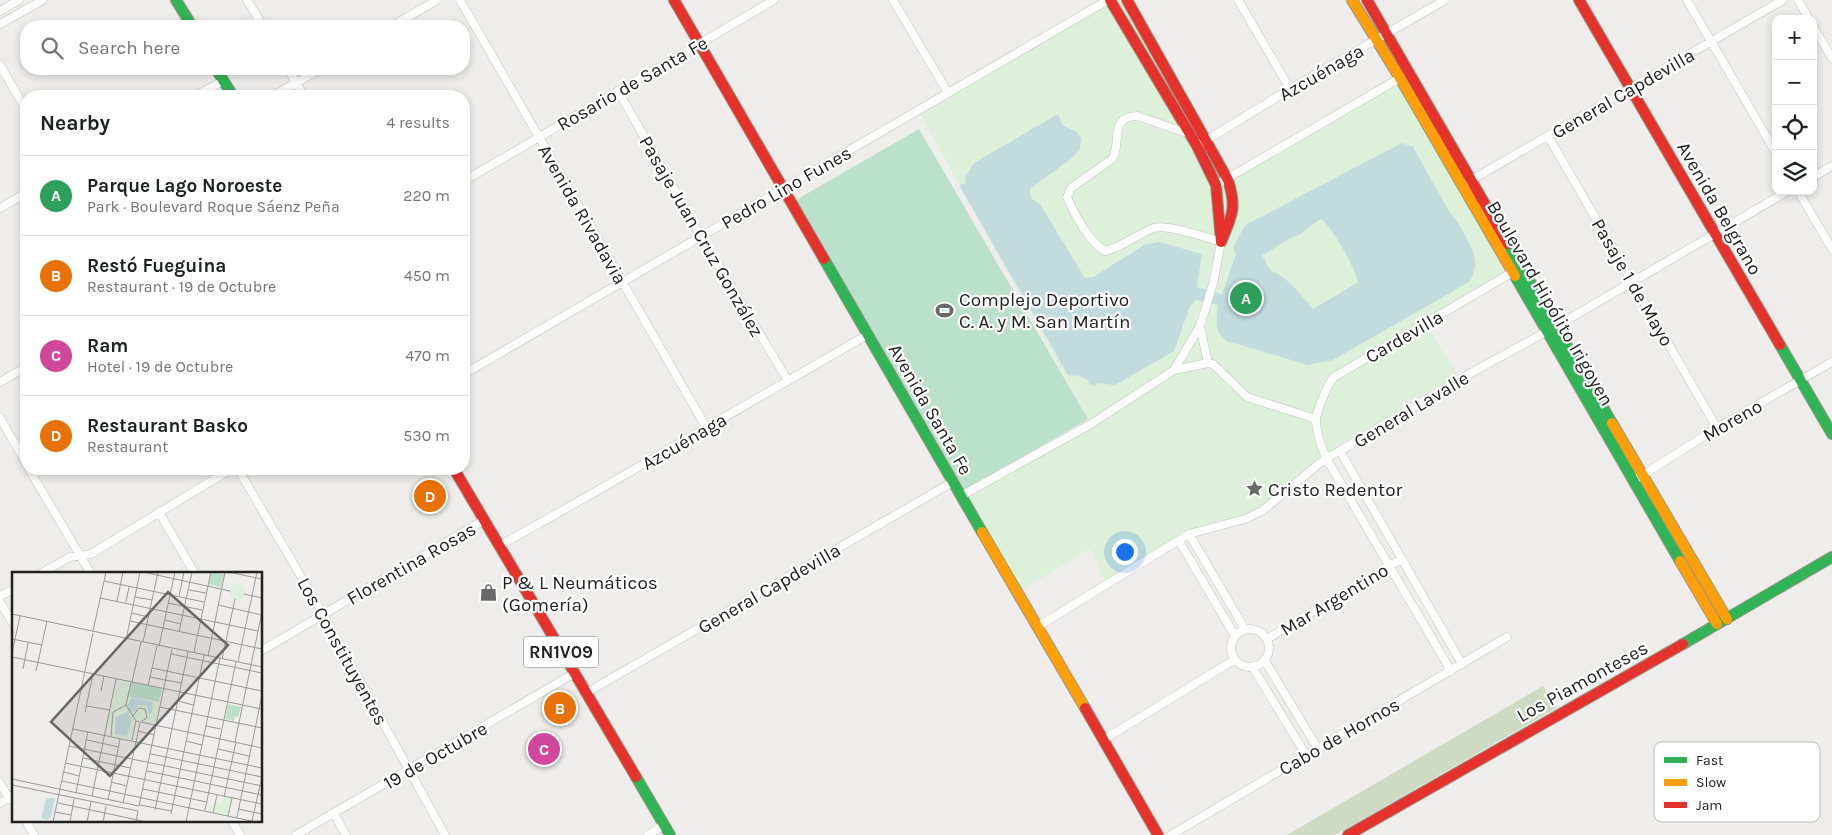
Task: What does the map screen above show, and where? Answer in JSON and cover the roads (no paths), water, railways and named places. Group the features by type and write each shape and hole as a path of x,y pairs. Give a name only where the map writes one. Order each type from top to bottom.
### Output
{"street":[{"path":"0,11 19,0"},
{"path":"0,24 43,0"},
{"path":"176,0 188,20"},
{"path":"247,0 259,20"},
{"path":"402,20 437,0"},
{"name":"Avenida Rivadavia","path":"460,0 706,428"},
{"name":"Avenida Santa Fe","path":"674,0 1158,835"},
{"name":"Rosario de Santa Fe","path":"470,177 774,0"},
{"path":"893,0 948,93"},
{"path":"1109,0 1197,146 1216,186 1221,242"},
{"name":"Pedro Lino Funes","path":"470,370 1109,0"},
{"path":"1127,0 1207,140 1228,180 1233,195 1233,215 1221,242 1213,284 1200,326 1174,370"},
{"path":"1238,0 1290,89"},
{"name":"Boulevard Hipólito Irigoyen","path":"1352,0 1375,40 1467,183 1638,478 1717,624"},
{"name":"Boulevard Hipólito Irigoyen","path":"1367,0 1467,183 1513,272 1551,329"},
{"name":"Azcuénaga","path":"1197,146 1290,89 1446,0"},
{"name":"Avenida Belgrano","path":"1579,0 1832,434"},
{"path":"1687,0 1774,150"},
{"name":"General Capdevilla","path":"1467,183 1783,0"},
{"path":"1798,0 1807,15"},
{"path":"1817,33 1832,58"},
{"path":"0,65 20,100"},
{"path":"220,75 229,90"},
{"path":"291,75 300,90"},
{"path":"284,90 310,75"},
{"path":"1216,186 1400,78"},
{"path":"206,90 223,80"},
{"name":"Pasaje Juan Cruz González","path":"618,91 701,236 788,381"},
{"path":"1190,134 1137,116 1130,116 1120,122 1117,131 1116,153 1112,159 1072,188 1067,197 1097,246 1105,251 1115,249 1131,239 1161,226 1221,242"},
{"name":"Pasaje 1 de Mayo","path":"1548,136 1717,428"},
{"path":"1817,175 1832,166"},
{"name":"General Lavalle","path":"1037,627 1189,534 1245,519 1262,511 1326,458 1781,195"},
{"path":"1800,195 1832,249"},
{"path":"0,208 20,196"},
{"name":"Cardevilla","path":"1316,419 1328,383 1334,377 1513,272"},
{"path":"1200,326 1208,363"},
{"name":"Azcuénaga","path":"499,546 868,335"},
{"name":"Moreno","path":"1638,478 1717,428 1832,362"},
{"path":"961,496 1091,424 1174,370 1208,363 1219,368 1247,397 1316,419 1320,443 1326,458 1451,671"},
{"path":"0,382 20,370"},
{"path":"0,418 20,453"},
{"path":"1340,451 1462,664"},
{"path":"34,475 90,572"},
{"path":"44,572 70,557 80,554 91,554 222,475"},
{"name":"Los Constituyentes","path":"242,475 324,614 445,835"},
{"name":"RN1V09","path":"458,475 670,835"},
{"name":"Boulevard Hipólito Irigoyen","path":"1638,478 1727,619"},
{"name":"General Capdevilla","path":"586,693 953,482"},
{"path":"159,512 194,572"},
{"name":"Florentina Rosas","path":"262,650 484,520"},
{"path":"1189,534 1245,630"},
{"path":"1179,541 1235,636"},
{"name":"Los Piamonteses","path":"1348,835 1832,557"},
{"name":"Mar Argentino","path":"1267,639 1401,559"},
{"path":"0,596 12,590"},
{"path":"0,602 12,623"},
{"path":"1245,630 1258,630 1267,639 1269,650 1265,661 1253,668 1242,666 1234,660 1230,650 1235,636 1245,630"},
{"name":"Cabo de Hornos","path":"1171,835 1507,637"},
{"path":"1103,740 1234,660"},
{"path":"1265,661 1318,749"},
{"path":"1253,668 1306,756"},
{"name":"19 de Octubre","path":"296,835 574,674"},
{"path":"0,783 12,798 0,802"},
{"path":"334,814 346,835"},
{"path":"27,822 34,835"},
{"path":"233,822 240,835"},
{"path":"648,835 664,825"}],"water":[{"path":"1058,114 1062,125 1077,132 1081,139 1080,149 1072,158 1030,189 1031,198 1040,204 1085,278 1093,277 1146,244 1159,242 1202,254 1197,287 1222,294 1236,254 1233,248 1245,225 1402,143 1413,147 1450,213 1457,221 1475,259 1474,270 1469,282 1333,360 1308,365 1227,341 1218,329 1218,305 1196,300 1190,306 1174,351 1115,385 1097,383 1095,386 1079,376 1068,375 959,185 966,183 965,177 974,163","holes":["1322,219 1343,249 1358,282 1313,309 1289,282 1270,270 1262,255 1300,234"]}],"place":[{"name":"Parque Lago Noroeste","path":"1246,298"},
{"name":"Complejo Deportivo C. A. y M. San Martín","path":"945,310"},
{"name":"Cristo Redentor","path":"1254,489"},
{"name":"Restaurant Basko","path":"430,496"},
{"name":"P & L Neumáticos (Gomería)","path":"488,593"},
{"name":"Restó Fueguina","path":"560,708"},
{"name":"Ram","path":"544,749"}]}
